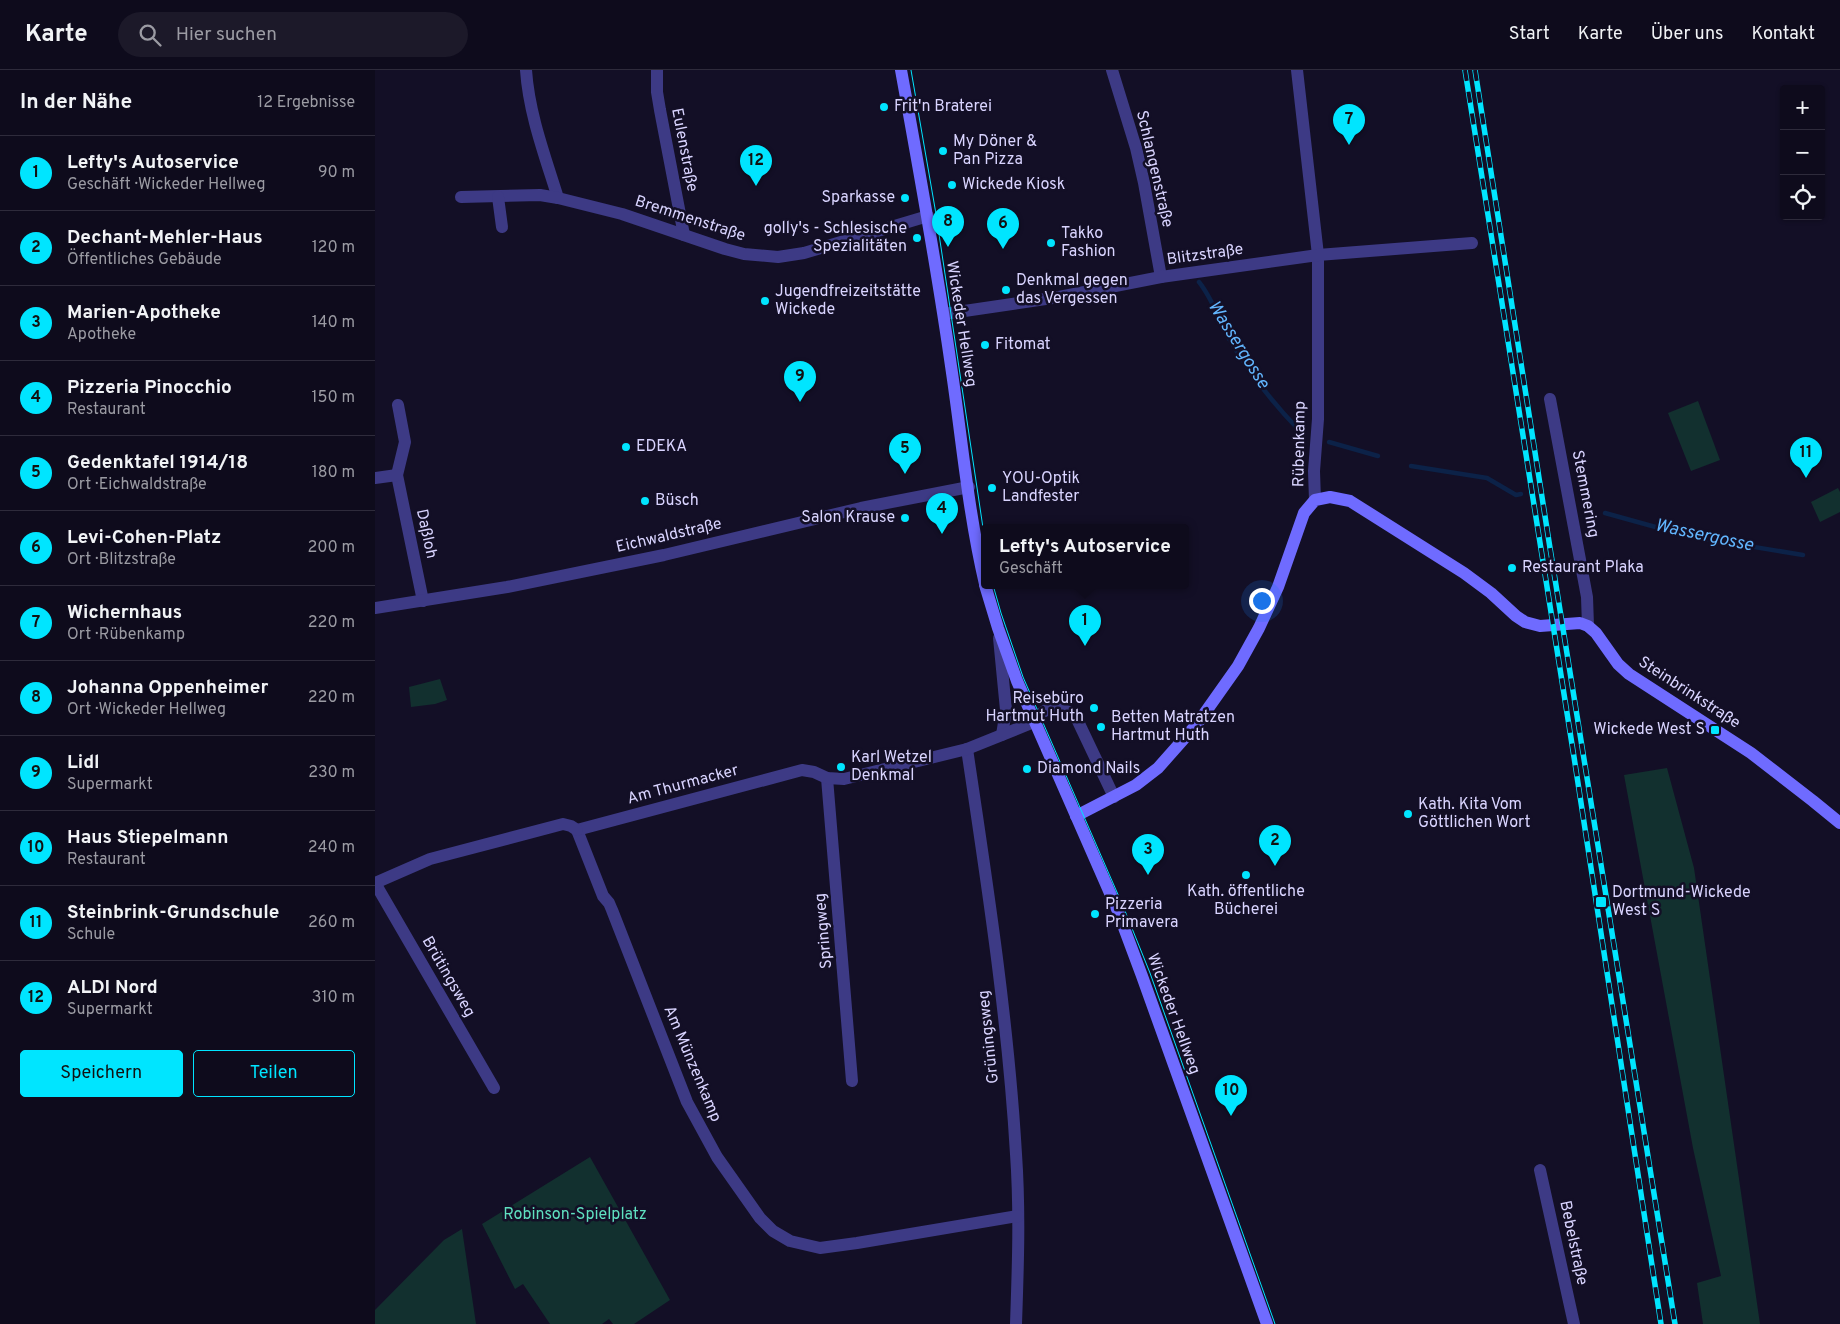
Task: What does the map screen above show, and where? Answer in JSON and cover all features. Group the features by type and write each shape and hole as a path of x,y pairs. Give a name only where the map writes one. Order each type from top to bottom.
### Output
{"main road":[{"name":"Wickeder Hellweg","path":"901,70 944,314 974,530 981,564"},
{"path":"1315,500 1330,497 1350,501 1464,573 1525,622 1540,626 1581,622 1588,626"},
{"name":"Rübenkamp","path":"1076,816 1136,785 1158,768 1197,724 1234,673 1270,607 1304,513 1315,500"},
{"name":"Wickeder Hellweg","path":"986,589 998,628 1034,722 1117,909 1267,1324"},
{"name":"Steinbrinkstraße","path":"1588,626 1596,633 1618,664 1629,674 1751,753 1839,822"}],"street":[{"path":"526,70 527,87 535,126 558,198"},
{"name":"Eulenstraße","path":"657,70 657,92 684,235"},
{"name":"Schlangenstraße","path":"1112,70 1136,148 1161,278"},
{"name":"Rübenkamp","path":"1297,70 1318,255 1318,419 1314,471 1315,500"},
{"name":"Bremmenstraße","path":"461,197 540,195 558,198 622,214 744,254 778,257 804,253 928,216"},
{"path":"498,197 502,227"},
{"name":"Blitzstraße","path":"944,314 1059,297 1161,278 1318,255 1472,243"},
{"name":"Stemmering","path":"1550,399 1587,597 1588,626"},
{"name":"Daßloh","path":"398,405 405,442 397,475 423,600"},
{"path":"375,478 397,475"},
{"name":"Eichwaldstraße","path":"375,608 507,587 655,557 861,508 969,488"},
{"path":"998,628 1006,710 1002,735"},
{"path":"1034,722 1039,714 1050,709 1062,708 1075,715 1114,797"},
{"name":"Am Thurmacker","path":"375,883 430,859 563,824 577,830 802,770 814,772 827,778 844,780 967,749 1034,722"},
{"name":"Grüningsweg","path":"967,749 1005,1031 1016,1155 1019,1264 1016,1324"},
{"name":"Springweg","path":"827,778 852,1081"},
{"name":"Am Münzenkamp","path":"577,830 603,896 612,910 687,1102 717,1157 760,1218 773,1231 790,1241 820,1248 1018,1216"},
{"name":"Brütingsweg","path":"375,883 494,1088"},
{"name":"Bebelstraße","path":"1540,1170 1574,1324"}],"green space":[{"path":"1698,401 1720,460 1691,471 1668,413"},
{"path":"1838,488 1840,492 1840,512 1820,522 1811,502"},
{"path":"440,679 447,700 435,704 411,707 409,687"},
{"path":"1667,768 1694,868 1760,1324 1703,1324 1697,1283 1721,1276 1693,1148 1624,775"},
{"name":"Robinson-Spielplatz","path":"590,1157 670,1300 634,1324 613,1324 609,1319 602,1324 550,1324 523,1284 515,1289 482,1224"},
{"path":"462,1229 476,1324 375,1324 375,1310 444,1240"}],"waterway":[{"name":"Wassergosse","path":"1199,282 1212,302 1228,337 1252,374 1278,408 1298,429"},
{"name":"Wassergosse","path":"1329,442 1378,456"},
{"name":"Wassergosse","path":"1411,466 1487,478 1516,495 1521,494"},
{"name":"Wassergosse","path":"1605,513 1688,536 1803,555"}],"tram line":[{"path":"911,70 936,214 982,524"},
{"path":"994,589 1023,677 1123,906 1150,973 1275,1324"}],"railway":[{"path":"1465,70 1574,757 1661,1324"},
{"path":"1475,70 1675,1324"}],"place":[{"name":"Frit'n Braterei","path":"884,107"},
{"name":"Wichernhaus","path":"1349,145"},
{"name":"My Döner & Pan Pizza","path":"943,151"},
{"name":"Wickede Kiosk","path":"952,185"},
{"name":"ALDI Nord","path":"756,186"},
{"name":"Sparkasse","path":"905,198"},
{"name":"golly's - Schlesische Spezialitäten","path":"917,238"},
{"name":"Takko Fashion","path":"1051,243"},
{"name":"Johanna Oppenheimer","path":"948,247"},
{"name":"Levi-Cohen-Platz","path":"1003,249"},
{"name":"Denkmal gegen das Vergessen","path":"1006,290"},
{"name":"Jugendfreizeitstätte Wickede","path":"765,301"},
{"name":"Fitomat","path":"985,345"},
{"name":"Lidl","path":"800,402"},
{"name":"EDEKA","path":"626,447"},
{"name":"Gedenktafel 1914/18","path":"905,474"},
{"name":"Steinbrink-Grundschule","path":"1806,478"},
{"name":"YOU-Optik Landfester","path":"992,488"},
{"name":"Büsch","path":"645,501"},
{"name":"Salon Krause","path":"905,518"},
{"name":"Pizzeria Pinocchio","path":"942,534"},
{"name":"Restaurant Plaka","path":"1512,568"},
{"name":"Lefty's Autoservice","path":"1085,646"},
{"name":"Reisebüro Hartmut Huth","path":"1094,708"},
{"name":"Betten Matratzen Hartmut Huth","path":"1101,727"},
{"name":"Wickede West S","path":"1715,730"},
{"name":"Karl Wetzel Denkmal","path":"841,767"},
{"name":"Diamond Nails","path":"1027,769"},
{"name":"Kath. Kita Vom Göttlichen Wort","path":"1408,814"},
{"name":"Dechant-Mehler-Haus","path":"1275,866"},
{"name":"Marien-Apotheke","path":"1148,875"},
{"name":"Kath. öffentliche Bücherei","path":"1246,875"},
{"name":"Dortmund-Wickede West S","path":"1601,902"},
{"name":"Pizzeria Primavera","path":"1095,914"},
{"name":"Haus Stiepelmann","path":"1231,1116"}]}
